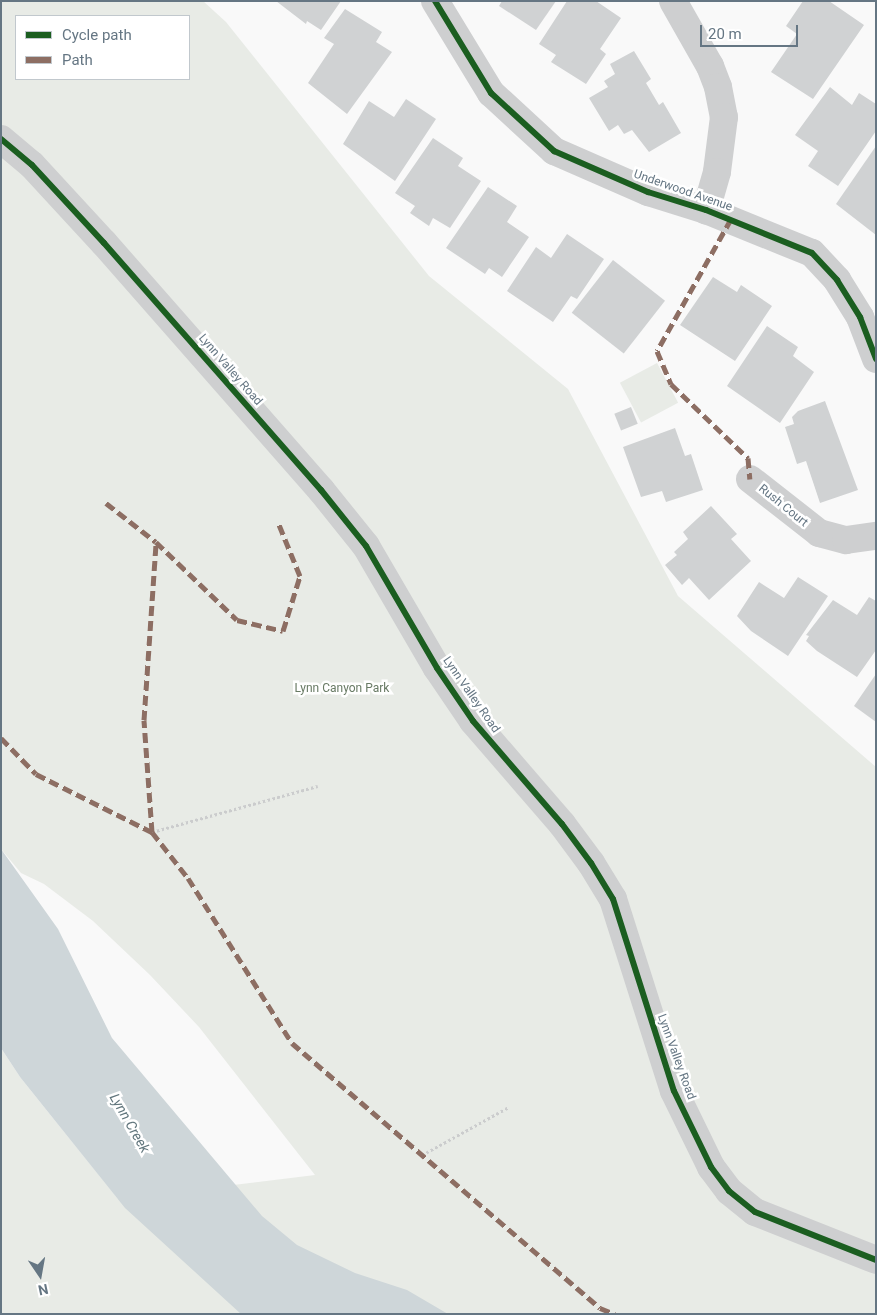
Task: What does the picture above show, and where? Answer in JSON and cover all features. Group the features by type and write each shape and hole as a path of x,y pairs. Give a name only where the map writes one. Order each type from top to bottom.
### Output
{"street":[{"name":"Underwood Avenue","path":"434,1 491,94 554,151 648,192 706,210 812,253 837,280 860,317 876,359"},
{"path":"674,1 710,66 718,87 724,117 717,172 706,210"},
{"name":"Lynn Valley Road","path":"1,139 32,165 104,242 321,490 366,546 437,668 473,721 562,824 591,863 613,899 674,1091 711,1167 729,1192 755,1212 876,1260"},
{"name":"Rush Court","path":"750,479 819,533 846,540 876,536"}],"path":[{"path":"152,832 318,786"},
{"path":"422,1155 508,1107"}],"green space":[{"name":"Lynn Canyon Park","path":"1,1 203,1 226,22 429,276 568,389 678,596 876,767 876,1314 1,1314 1,1048 20,1077 118,1199 315,1175 199,1027 150,975 93,921 44,884 21,873 1,849"},
{"path":"657,363 678,403 641,422 620,383"}],"water":[{"name":"Lynn Creek","path":"1,849 58,929 112,1038 262,1216 297,1245 355,1273 407,1290 448,1314 241,1314 125,1208 20,1077 1,1048"}],"building":[{"path":"276,1 341,1 321,30 307,21 306,24"},
{"path":"502,1 556,1 536,30 499,6"},
{"path":"567,1 596,1 621,18 600,49 606,54 586,84 551,62 556,55 539,44"},
{"path":"803,1 829,1 864,25 813,99 771,72 797,34 786,26"},
{"path":"345,9 382,32 376,42 392,52 347,114 308,83 334,44 324,38"},
{"path":"634,51 651,79 646,83 659,105 663,102 681,133 649,152 632,130 624,134 618,125 609,131 589,98 608,87 604,81 615,74 610,64"},
{"path":"830,87 852,105 859,93 876,104 876,131 838,186 808,166 818,151 795,135"},
{"path":"406,99 436,119 395,181 343,144 369,101 394,117"},
{"path":"433,138 463,158 458,166 481,181 450,228 433,218 429,226 410,213 415,206 395,193"},
{"path":"876,146 876,235 836,204"},
{"path":"488,187 517,206 507,222 529,237 502,277 489,268 485,274 446,248"},
{"path":"567,234 604,259 577,299 571,296 553,322 507,291 536,247 551,258"},
{"path":"613,260 665,301 624,353 572,313"},
{"path":"713,277 737,292 741,285 772,306 735,361 680,325"},
{"path":"767,326 798,347 793,356 814,372 780,423 727,386"},
{"path":"825,401 858,490 820,503 806,461 797,464 785,427 794,424 792,417 798,411"},
{"path":"631,407 638,424 621,430 614,414"},
{"path":"675,428 685,456 691,454 703,490 666,502 662,491 641,497 623,447"},
{"path":"711,506 737,534 731,539 751,561 709,600 689,578 682,585 665,565 677,555 674,552 688,539 683,532"},
{"path":"798,577 828,596 788,656 751,631 737,616 759,582 784,598"},
{"path":"869,597 876,601 876,650 857,677 817,651 806,641 809,636 806,635 833,600 857,615"},
{"path":"876,674 876,722 854,706"}],"marked path":[{"path":"731,219 657,351 671,384 748,458 750,479"},
{"path":"106,503 156,542"},
{"path":"152,832 144,720 156,542 237,620 283,631 300,576 278,522"},
{"path":"1,738 36,774 152,832 188,878 292,1043 600,1308 615,1314"}],"cycle path":[{"path":"435,1 491,93 554,151 648,192 706,210 812,253 837,280 860,317 876,359"},
{"path":"1,139 32,165 104,243 321,490 366,546 437,668 473,721 562,824 591,863 613,899 674,1091 711,1167 729,1191 755,1212 876,1260"}]}
